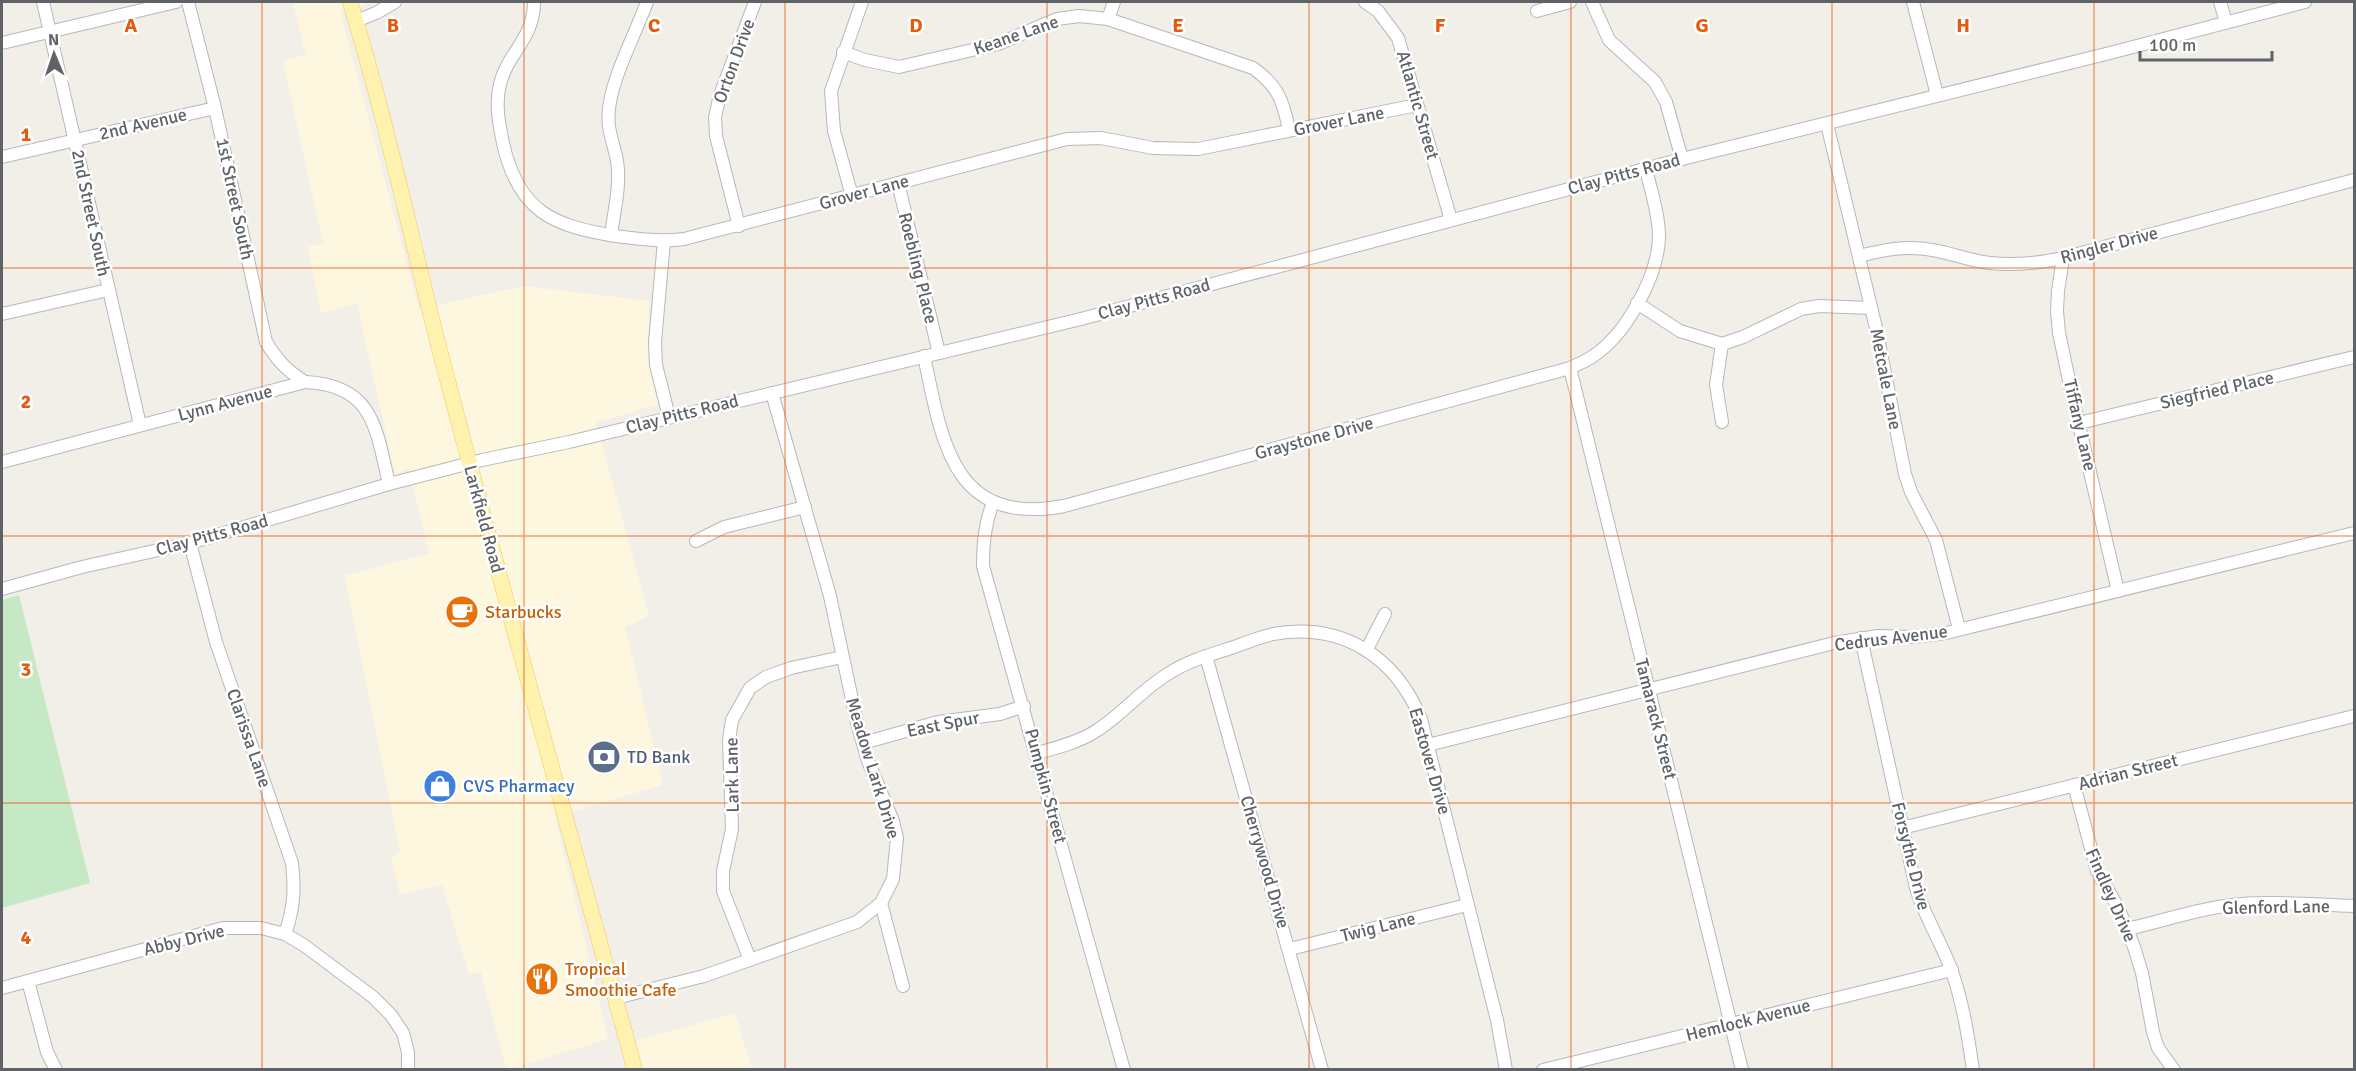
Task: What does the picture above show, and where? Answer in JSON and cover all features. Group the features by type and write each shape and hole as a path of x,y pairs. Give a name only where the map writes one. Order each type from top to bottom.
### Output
{"main road":[{"name":"Larkfield Road","path":"350,2 395,163 439,349 635,1070"}],"street":[{"name":"2nd Street South","path":"43,2 140,425"},
{"path":"2,43 176,2"},
{"name":"1st Street South","path":"188,2 215,108 266,342 276,360 305,382"},
{"path":"356,21 384,10 395,2"},
{"name":"Grover Lane","path":"534,2 534,15 528,34 508,64 497,100 507,161 514,179 526,198 559,224 611,235 664,242 739,226 1067,139 1101,138 1153,148 1198,149 1417,105"},
{"path":"611,235 618,180 617,160 610,140 608,122 610,101 646,2"},
{"name":"Orton Drive","path":"739,226 720,154 715,117 720,94 755,2"},
{"path":"852,196 834,132 831,91 862,2"},
{"path":"1108,19 1114,2"},
{"name":"Atlantic Street","path":"1365,2 1378,11 1398,38 1451,220"},
{"path":"1537,11 1570,2"},
{"path":"1592,2 1609,40 1655,82 1666,102 1682,159"},
{"path":"1913,2 1937,95"},
{"path":"2220,2 2226,22"},
{"name":"Clay Pitts Road","path":"2,589 82,567 190,543 389,484 1081,319 1682,159 2305,2"},
{"name":"Keane Lane","path":"843,52 899,68 998,44 1058,19 1079,16 1108,19 1253,68 1276,88 1284,103 1289,130"},
{"name":"2nd Avenue","path":"2,156 215,108"},
{"name":"Metcale Lane","path":"1827,124 1871,308 1905,474 1911,492 1936,540 1959,629"},
{"name":"Graystone Drive","path":"924,356 939,429 954,465 977,491 993,502 1011,508 1029,511 1064,506 1570,368 1592,357 1610,341 1638,303 1651,278 1659,236 1646,169"},
{"name":"Ringler Drive","path":"1859,256 1913,248 1932,249 1993,264 2040,262 2063,258 2355,180"},
{"name":"Roebling Place","path":"898,183 939,353"},
{"path":"664,242 655,342 656,365 669,417"},
{"name":"Tiffany Lane","path":"2063,258 2056,311 2069,384 2118,591"},
{"path":"2,314 108,290"},
{"path":"1638,303 1680,331 1722,344 1743,337 1801,309 1819,306 1871,308"},
{"path":"1722,344 1716,385 1722,422"},
{"name":"Siegfried Place","path":"2079,423 2355,357"},
{"name":"Tamarack Street","path":"1570,368 1742,1070"},
{"name":"Lynn Avenue","path":"2,460 305,382 324,382 343,388 366,409 374,422 389,484"},
{"name":"Meadow Lark Drive","path":"616,998 704,976 857,922 881,903 893,879 897,837 863,743 830,596 772,393"},
{"name":"Pumpkin Street","path":"993,502 986,523 983,544 984,566 1124,1070"},
{"path":"696,541 724,527 805,507"},
{"name":"Cedrus Avenue","path":"1428,745 1861,638 1931,636 2355,533"},
{"name":"Clarissa Lane","path":"190,543 216,642 292,863 294,897 292,913 285,934"},
{"path":"1367,649 1385,614"},
{"name":"Eastover Drive","path":"1037,753 1067,745 1096,732 1146,688 1173,670 1271,634 1295,631 1332,636 1367,649 1399,678 1412,698 1428,745 1497,1020 1506,1070"},
{"name":"Forsythe Drive","path":"1861,638 1902,828 1922,908 1952,970 1967,1026 1973,1070"},
{"name":"Cherrywood Drive","path":"1206,656 1290,949 1322,1070"},
{"name":"Lark Lane","path":"750,960 723,891 723,871 732,829 729,740 732,720 750,688 766,677 791,668 842,657"},
{"name":"East Spur","path":"863,743 938,722 1000,714 1024,706"},
{"name":"Adrian Street","path":"1902,828 2355,716"},
{"name":"Findley Drive","path":"2074,785 2097,871 2128,929 2142,973 2158,1048 2174,1070"},
{"path":"881,903 903,986"},
{"name":"Glenford Lane","path":"2128,929 2241,904 2355,906"},
{"name":"Twig Lane","path":"1290,949 1467,905"},
{"name":"Abby Drive","path":"2,988 223,928 261,928 285,934 305,946 373,997 391,1015 403,1033 408,1052 408,1070"},
{"name":"Hemlock Avenue","path":"1543,1070 1952,970"},
{"path":"28,981 47,1052 56,1070"}],"shaded area":[{"path":"293,2 369,2 340,11 419,309 524,286 649,301 648,358 658,404 596,423 649,616 625,627 663,785 555,816 608,1039 509,1069 506,1069 481,972 469,974 442,885 400,894 391,857 400,851 345,576 429,553 409,468 395,475 357,303 321,313 308,247 323,243 283,61 306,55"},
{"path":"735,1013 752,1069 643,1069 635,1041"}],"green space":[{"path":"19,595 90,883 2,908 2,600"}],"place":[{"name":"Starbucks","path":"462,612"},
{"name":"TD Bank","path":"604,757"},
{"name":"CVS Pharmacy","path":"440,786"},
{"name":"Tropical Smoothie Cafe","path":"542,979"}]}
